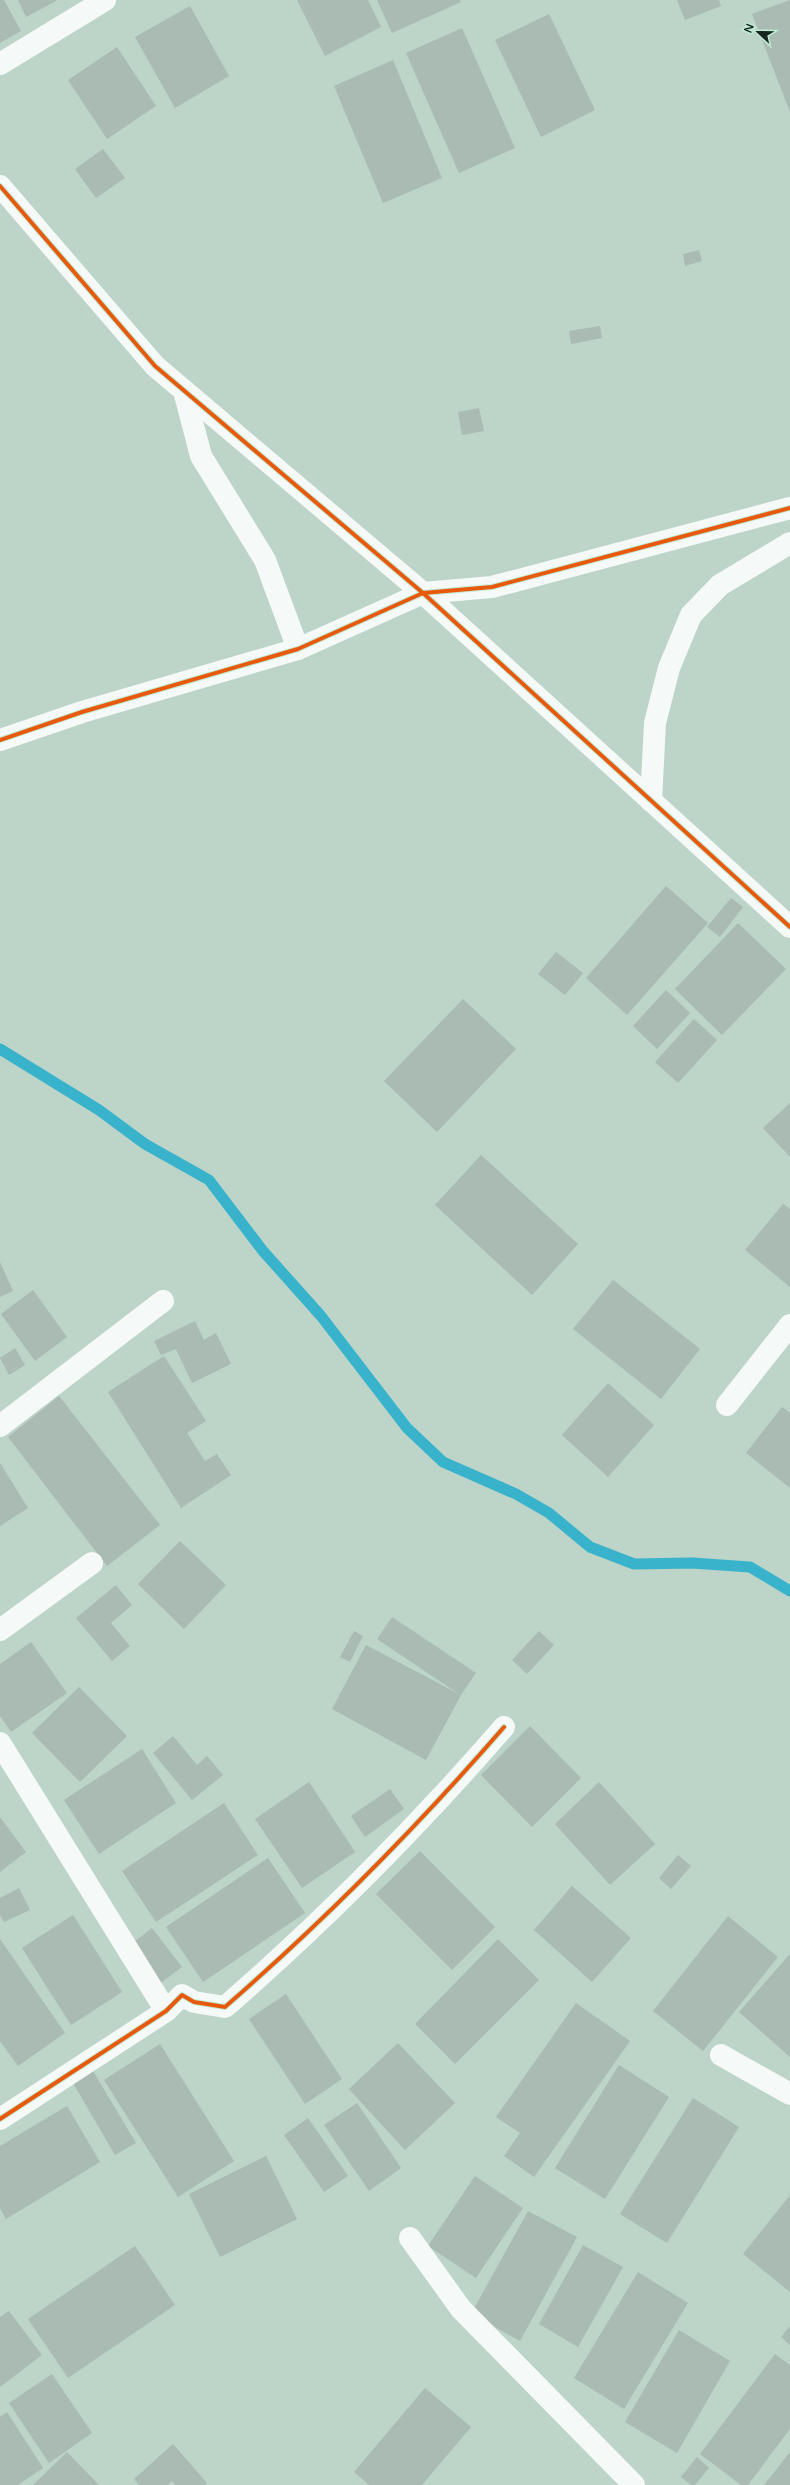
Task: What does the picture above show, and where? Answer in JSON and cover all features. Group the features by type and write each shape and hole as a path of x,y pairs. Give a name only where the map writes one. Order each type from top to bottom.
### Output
{"street":[{"path":"0,64 105,0"},
{"path":"0,186 155,366 423,593 790,927"},
{"path":"184,391 201,456 265,560 298,648"},
{"path":"0,740 82,712 298,648 423,593 492,587 790,508"},
{"path":"651,801 654,723 669,668 691,615 720,585 790,543"},
{"path":"0,1426 163,1301"},
{"path":"727,1405 790,1324"},
{"path":"0,1630 92,1563"},
{"path":"0,2119 166,2011 182,1995 194,2002 225,2007 291,1950 450,1790 504,1728"},
{"path":"0,1743 166,2011"},
{"path":"721,2055 790,2094"},
{"path":"410,2238 461,2309 634,2485"}],"building":[{"path":"0,0 4,0 21,31 0,43"},
{"path":"18,0 55,0 56,1 26,17"},
{"path":"297,0 368,0 381,27 325,56"},
{"path":"377,0 460,0 461,2 392,33"},
{"path":"677,0 719,0 721,6 685,20"},
{"path":"790,0 790,112 752,14"},
{"path":"190,6 229,76 175,108 135,37"},
{"path":"549,14 595,110 541,137 495,40"},
{"path":"462,28 515,148 459,173 406,53"},
{"path":"117,47 156,106 107,139 68,80"},
{"path":"393,60 442,178 383,203 334,86"},
{"path":"103,149 125,178 96,198 75,169"},
{"path":"699,250 702,261 685,266 683,254"},
{"path":"600,326 602,338 571,344 569,331"},
{"path":"479,408 484,431 462,435 458,412"},
{"path":"666,886 708,923 627,1015 586,978"},
{"path":"731,898 743,907 720,937 707,927"},
{"path":"738,923 786,969 722,1035 675,989"},
{"path":"556,952 583,973 565,995 538,974"},
{"path":"666,990 690,1013 657,1049 633,1026"},
{"path":"463,999 516,1049 437,1132 384,1081"},
{"path":"694,1019 717,1040 678,1083 655,1062"},
{"path":"790,1103 790,1157 763,1128"},
{"path":"481,1155 578,1244 532,1295 435,1205"},
{"path":"783,1204 790,1209 790,1287 745,1250"},
{"path":"0,1262 13,1291 0,1297"},
{"path":"613,1280 700,1349 661,1399 573,1329"},
{"path":"33,1290 67,1337 35,1361 1,1314"},
{"path":"195,1321 204,1340 216,1333 231,1364 192,1383 176,1349 161,1355 154,1341"},
{"path":"15,1348 25,1365 9,1375 0,1358"},
{"path":"164,1356 206,1421 187,1433 205,1461 217,1454 231,1475 181,1508 108,1392"},
{"path":"608,1383 654,1425 608,1477 562,1435"},
{"path":"59,1396 160,1525 107,1566 8,1437"},
{"path":"782,1407 790,1413 790,1488 746,1453"},
{"path":"0,1463 28,1508 0,1526"},
{"path":"180,1541 226,1585 184,1629 138,1584"},
{"path":"116,1585 132,1605 111,1623 130,1646 112,1661 76,1618"},
{"path":"392,1617 476,1673 461,1695 426,1760 332,1709 366,1645 459,1694 377,1639"},
{"path":"354,1631 363,1636 350,1662 340,1657"},
{"path":"539,1631 554,1645 527,1674 512,1660"},
{"path":"31,1642 67,1693 11,1732 0,1716 0,1664"},
{"path":"79,1687 127,1736 80,1782 32,1733"},
{"path":"530,1726 581,1778 532,1827 481,1775"},
{"path":"173,1736 197,1765 207,1756 223,1775 192,1800 153,1753"},
{"path":"142,1749 176,1803 99,1854 64,1800"},
{"path":"309,1782 355,1852 302,1888 255,1819"},
{"path":"599,1782 655,1844 610,1885 555,1824"},
{"path":"390,1789 404,1809 365,1837 351,1816"},
{"path":"224,1803 258,1855 156,1922 122,1871"},
{"path":"0,1817 26,1852 0,1872"},
{"path":"420,1851 495,1927 452,1970 376,1894"},
{"path":"678,1855 691,1866 671,1889 659,1878"},
{"path":"268,1858 305,1913 203,1982 166,1927"},
{"path":"572,1886 631,1938 592,1982 534,1930"},
{"path":"19,1888 30,1910 4,1922 0,1915 0,1898"},
{"path":"73,1915 122,1992 71,2025 22,1948"},
{"path":"728,1916 778,1957 703,2051 653,2011"},
{"path":"152,1928 182,1967 161,1983 130,1945"},
{"path":"0,1939 65,2033 18,2066 0,2041"},
{"path":"498,1939 539,1980 455,2064 415,2024"},
{"path":"790,1954 790,2057 739,2012"},
{"path":"286,1994 342,2079 305,2104 249,2019"},
{"path":"576,2003 630,2041 534,2177 504,2156 520,2133 496,2117"},
{"path":"398,2043 455,2103 405,2150 349,2089"},
{"path":"160,2044 234,2161 178,2197 104,2080"},
{"path":"619,2065 669,2097 605,2199 555,2168"},
{"path":"93,2071 136,2143 115,2155 73,2083"},
{"path":"693,2098 739,2127 667,2243 620,2214"},
{"path":"357,2103 401,2168 369,2191 324,2125"},
{"path":"67,2106 100,2162 6,2219 0,2208 0,2146"},
{"path":"308,2118 348,2176 324,2192 284,2135"},
{"path":"266,2156 297,2219 220,2257 189,2194"},
{"path":"475,2176 523,2208 476,2278 428,2246"},
{"path":"790,2195 790,2292 743,2254"},
{"path":"528,2211 577,2237 520,2341 471,2314"},
{"path":"583,2245 623,2267 578,2347 539,2324"},
{"path":"135,2246 175,2305 68,2378 28,2319"},
{"path":"638,2272 688,2303 624,2409 574,2378"},
{"path":"9,2311 42,2355 0,2387 0,2317"},
{"path":"790,2326 790,2345 781,2337"},
{"path":"679,2330 730,2361 677,2453 625,2422"},
{"path":"775,2354 790,2365 790,2429 748,2485 741,2485 700,2454"},
{"path":"52,2374 92,2433 49,2463 9,2403"},
{"path":"425,2388 471,2427 422,2485 369,2485 354,2472"},
{"path":"7,2412 43,2468 18,2485 0,2485 0,2417"},
{"path":"173,2444 207,2483 205,2485 175,2485 172,2481 168,2485 139,2485 134,2479"},
{"path":"67,2452 99,2485 33,2485"},
{"path":"790,2452 790,2485 764,2485"},
{"path":"697,2457 709,2468 695,2485 691,2485 681,2477"}],"waterway":[{"path":"0,1049 99,1110 145,1144 209,1180 263,1251 321,1316 407,1428 443,1462 516,1494 549,1513 590,1547 634,1564 692,1563 750,1567 790,1591"}],"cycle path":[{"path":"0,186 155,366 423,593 790,927"},
{"path":"0,740 82,712 298,649 423,593 492,587 790,508"},
{"path":"0,2119 166,2011 182,1995 194,2002 225,2007 298,1941 369,1872 438,1800 504,1727"}]}
